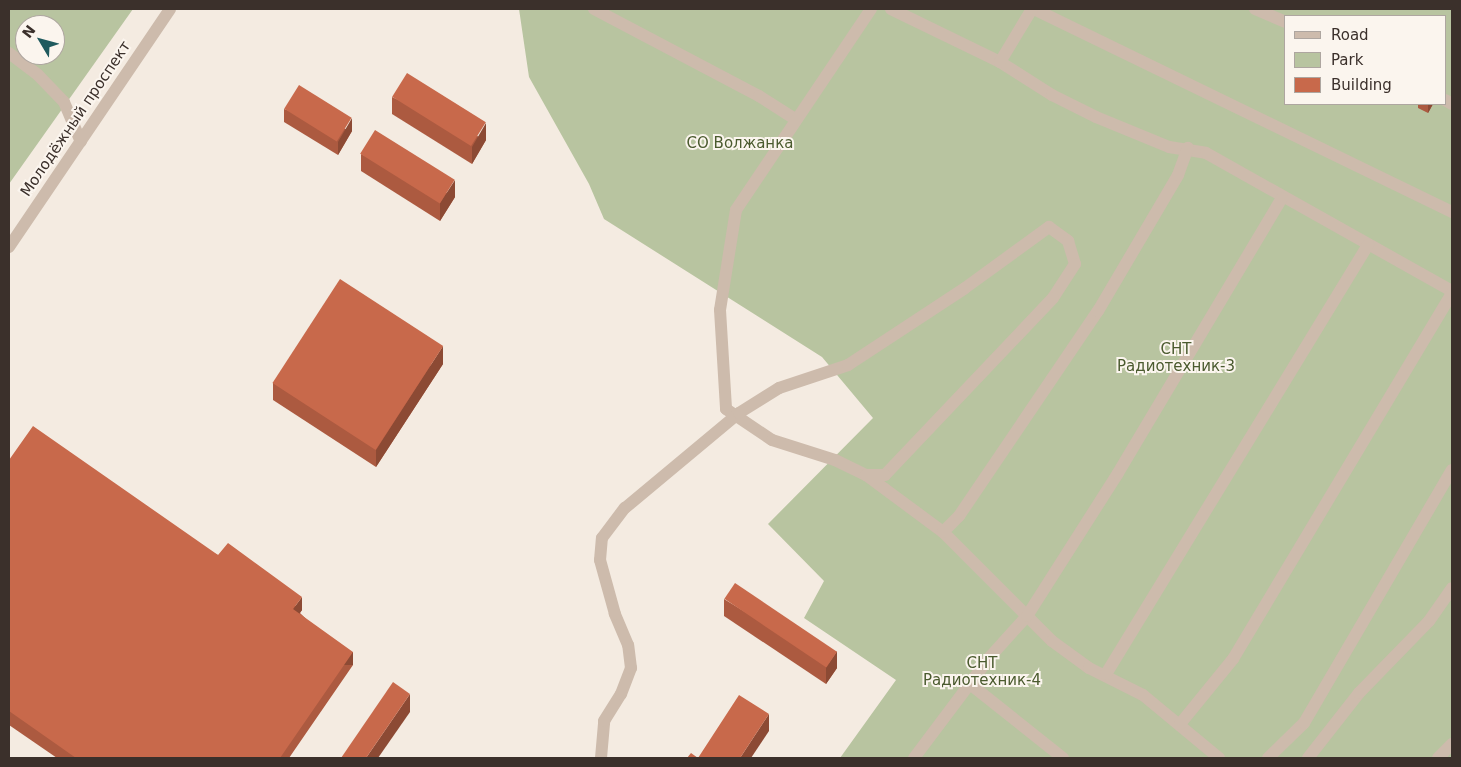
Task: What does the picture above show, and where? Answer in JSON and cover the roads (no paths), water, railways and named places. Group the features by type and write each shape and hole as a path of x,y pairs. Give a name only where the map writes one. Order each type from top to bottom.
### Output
{"street":[{"name":"Молодёжный проспект","path":"9,247 170,9"},
{"path":"594,9 759,96 795,120"},
{"path":"871,9 736,210 720,310 726,409 734,417 772,440 835,460 866,475 943,532 1027,616 1089,668 1106,674 1143,695 1219,758"},
{"path":"891,9 1000,62 1052,95 1096,117 1169,147 1188,148 1206,153 1282,198 1452,292 1233,659 1180,724"},
{"path":"1000,62 1033,9 1452,212"},
{"path":"1255,9 1284,22"},
{"path":"9,53 38,75 64,102 81,142"},
{"path":"943,532 959,516 1098,311 1178,175 1188,148"},
{"path":"917,757 970,684 1027,616 1118,473 1282,198"},
{"path":"602,758 604,721 622,694 631,668 628,645 615,614 600,560 602,538 625,508 734,417 779,388 848,365 965,288 1049,227 1068,241 1075,264 1053,298 885,475 866,475"},
{"path":"1106,674 1368,245"},
{"path":"1268,758 1304,723 1452,470"},
{"path":"1308,758 1359,693 1429,621 1452,588"},
{"path":"970,684 1063,758"},
{"path":"1438,758 1452,744"}],"park label":[{"name":"СО Волжанка","path":"740,144"},
{"name":"СНТ Радиотехник-3","path":"1176,358"},
{"name":"СНТ Радиотехник-4","path":"982,672"}]}
